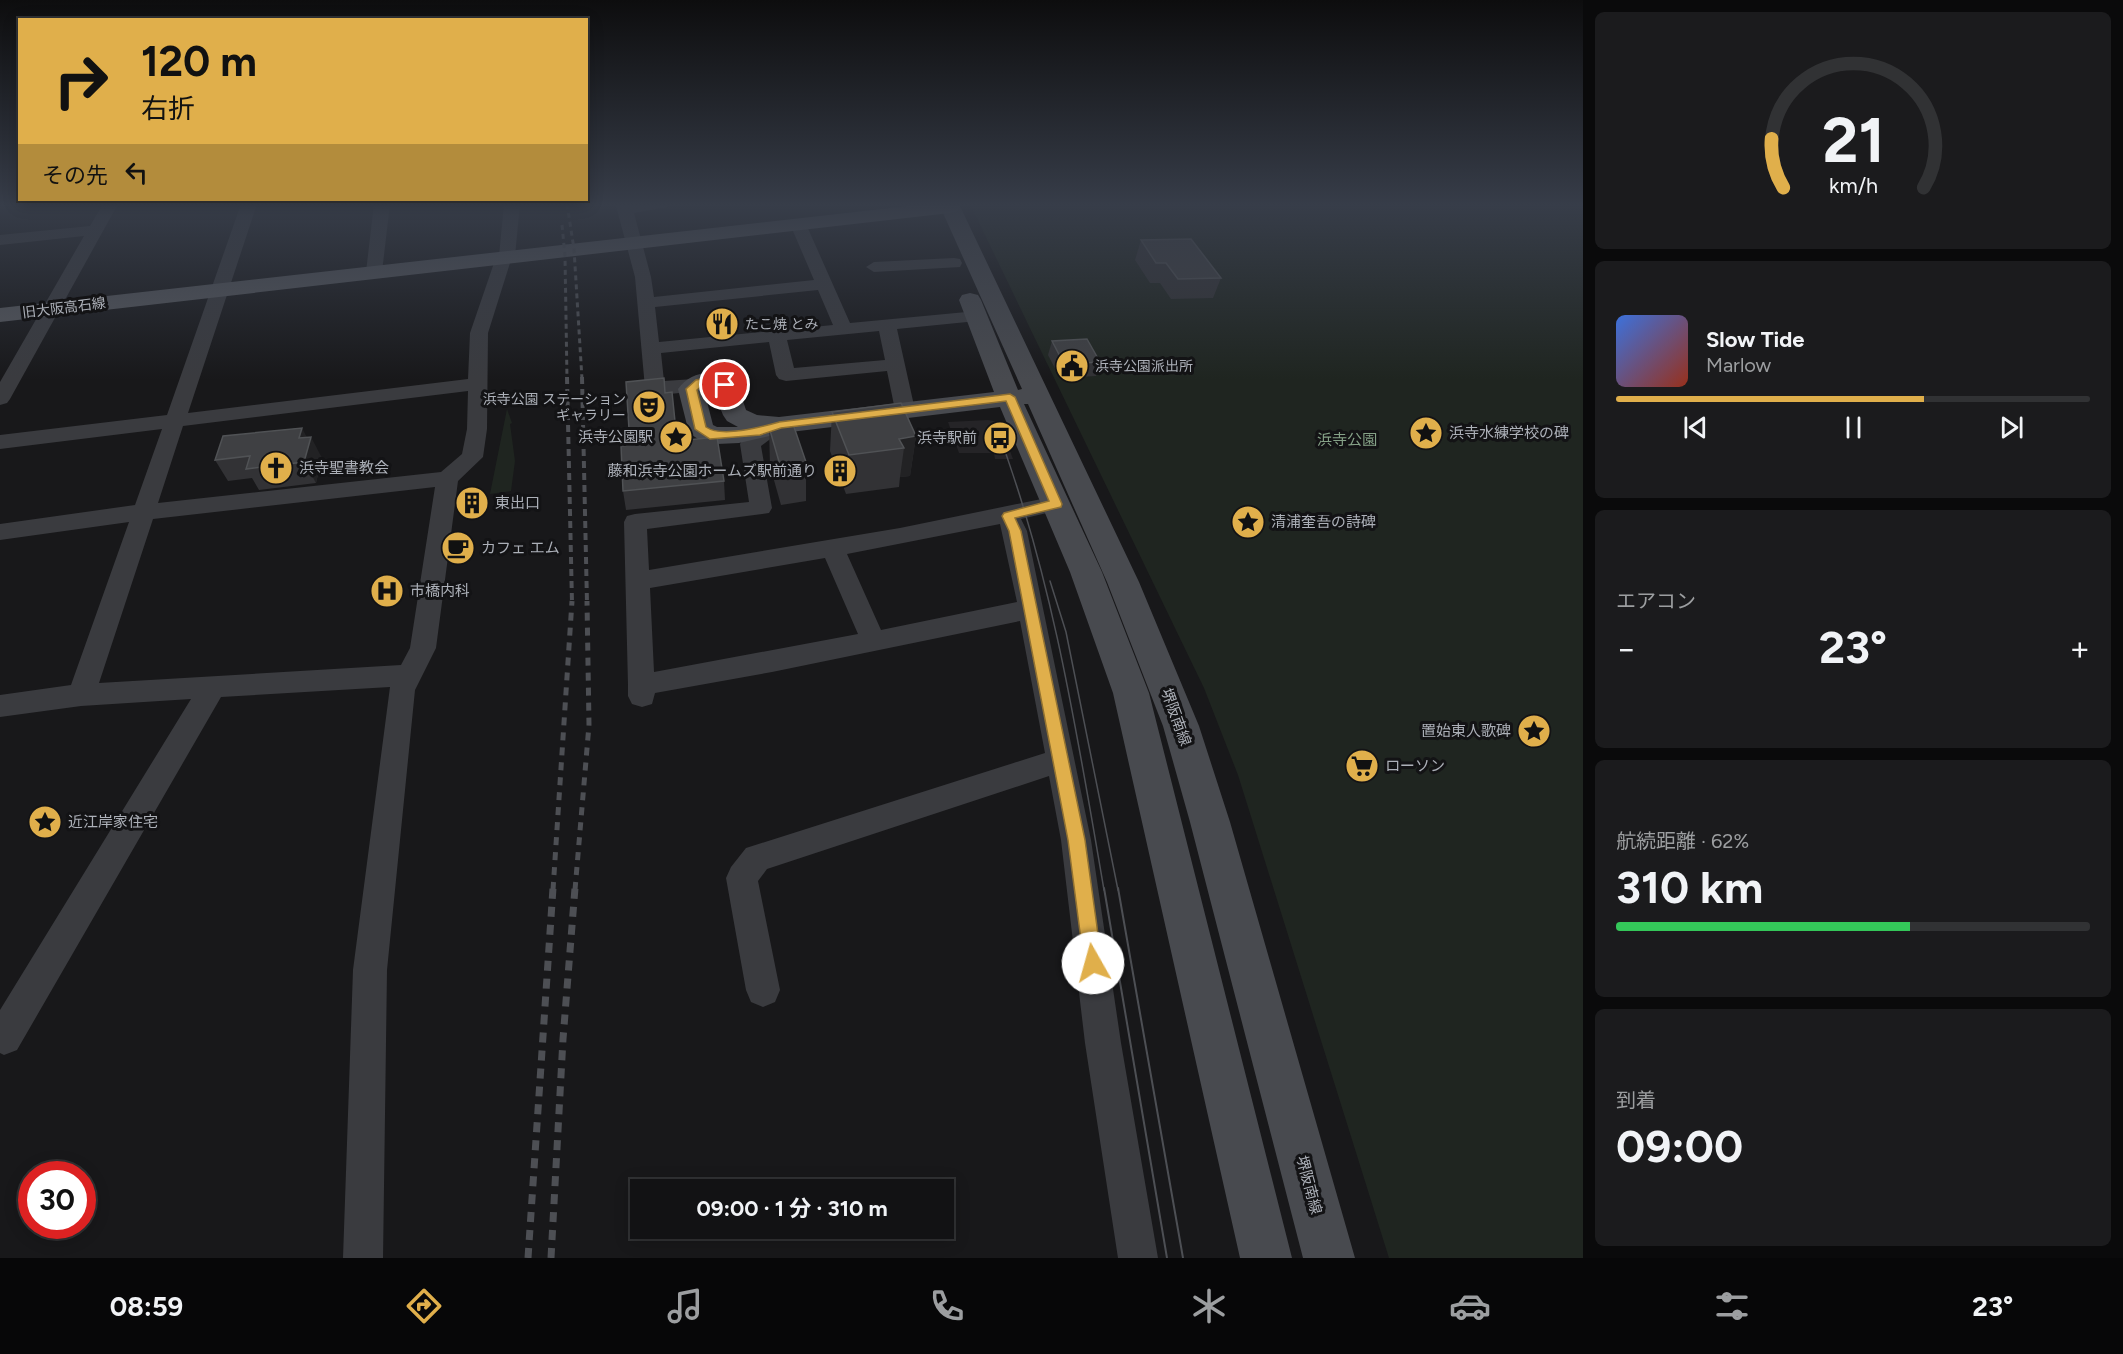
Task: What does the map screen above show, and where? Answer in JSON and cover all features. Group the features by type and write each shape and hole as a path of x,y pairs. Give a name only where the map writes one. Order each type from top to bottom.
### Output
{"main road":[{"name":"旧大阪高石線","path":"0,315 451,263"},
{"name":"堺阪南線","path":"954,263 977,316 1023,396 1128,592 1181,726 1210,822 1329,1258"},
{"name":"堺阪南線","path":"965,263 1023,396 1056,504 1116,646 1131,693 1266,1258"},
{"path":"779,425 760,432 710,435 701,429 691,389 694,385 710,380 720,381 725,385 736,415 751,423 779,425 1023,396"}],"street":[{"path":"0,399 76,263"},
{"path":"81,695 229,263"},
{"path":"374,272 375,263"},
{"path":"0,532 143,512 447,478 472,457 477,429 479,333 502,263"},
{"path":"639,263 643,277 655,388 694,385"},
{"path":"815,263 843,327"},
{"path":"874,267 954,263"},
{"path":"646,303 825,284"},
{"path":"651,348 843,327 977,316"},
{"path":"887,324 905,410"},
{"path":"776,335 786,375 894,365"},
{"path":"0,442 477,384"},
{"path":"779,425 750,444 761,508 635,522 641,690 1031,609"},
{"path":"363,1258 370,970 402,690 423,648 447,478"},
{"path":"637,582 833,549 1008,516 1056,504"},
{"path":"1008,516 1015,531 1076,840 1103,1043 1138,1258"},
{"path":"833,549 873,640"},
{"path":"0,706 81,695 410,675"},
{"path":"1,1038 212,688"},
{"path":"763,990 742,878 757,858 1061,760"}],"shaded area":[{"path":"988,420 999,422 1013,459 995,459 994,453 959,453 948,422"}],"green space":[{"name":"浜寺公園","path":"998,263 1583,263 1583,1258 1389,1258 1238,775 1204,688"},
{"path":"507,409 512,423 510,424 515,461 511,491 490,494"}],"building":[{"path":"1156,263 1209,263 1221,278 1178,279 1166,263"},
{"path":"1087,339 1100,362 1064,364 1052,341"},
{"path":"664,378 665,393 672,392 677,441 717,437 724,481 623,491 621,446 630,445 626,382"},
{"path":"901,403 916,436 899,439 904,448 849,455 832,412"},
{"path":"793,424 806,462 780,465 769,427"},
{"path":"302,428 299,438 311,437 304,462 246,469 250,456 215,460 223,436"}],"tram line":[{"path":"995,424 1032,538 1061,654 1104,890"},
{"path":"1050,581 1066,632 1118,890"},
{"path":"1104,888 1167,1258"},
{"path":"1118,888 1183,1258"}],"railway":[{"path":"565,263 567,379"},
{"path":"575,263 582,379"},
{"path":"567,377 572,602"},
{"path":"582,377 587,603"},
{"path":"575,890 589,725 587,601"},
{"path":"553,890 572,602"},
{"path":"528,1258 553,888"},
{"path":"551,1258 563,1039 575,888"}],"place":[{"name":"たこ焼 とみ","path":"722,324"},
{"name":"浜寺公園派出所","path":"1072,366"},
{"name":"浜寺公園 ステーション ギャラリー","path":"649,407"},
{"name":"浜寺水練学校の碑","path":"1426,433"},
{"name":"浜寺公園駅","path":"676,437"},
{"name":"浜寺駅前","path":"1000,438"},
{"name":"浜寺聖書教会","path":"276,468"},
{"name":"藤和浜寺公園ホームズ駅前通り","path":"840,471"},
{"name":"東出口","path":"472,503"},
{"name":"清浦奎吾の詩碑","path":"1248,522"},
{"name":"カフェ エム","path":"458,548"},
{"name":"市橋内科","path":"387,591"},
{"name":"置始東人歌碑","path":"1534,731"},
{"name":"ローソン","path":"1362,766"},
{"name":"近江岸家住宅","path":"45,822"}],"route":[{"path":"725,385 720,381 710,380 699,382 691,389 701,429 710,435 760,432 779,425 1010,397 1056,504 1008,516 1015,531 1076,840 1093,963"}]}
